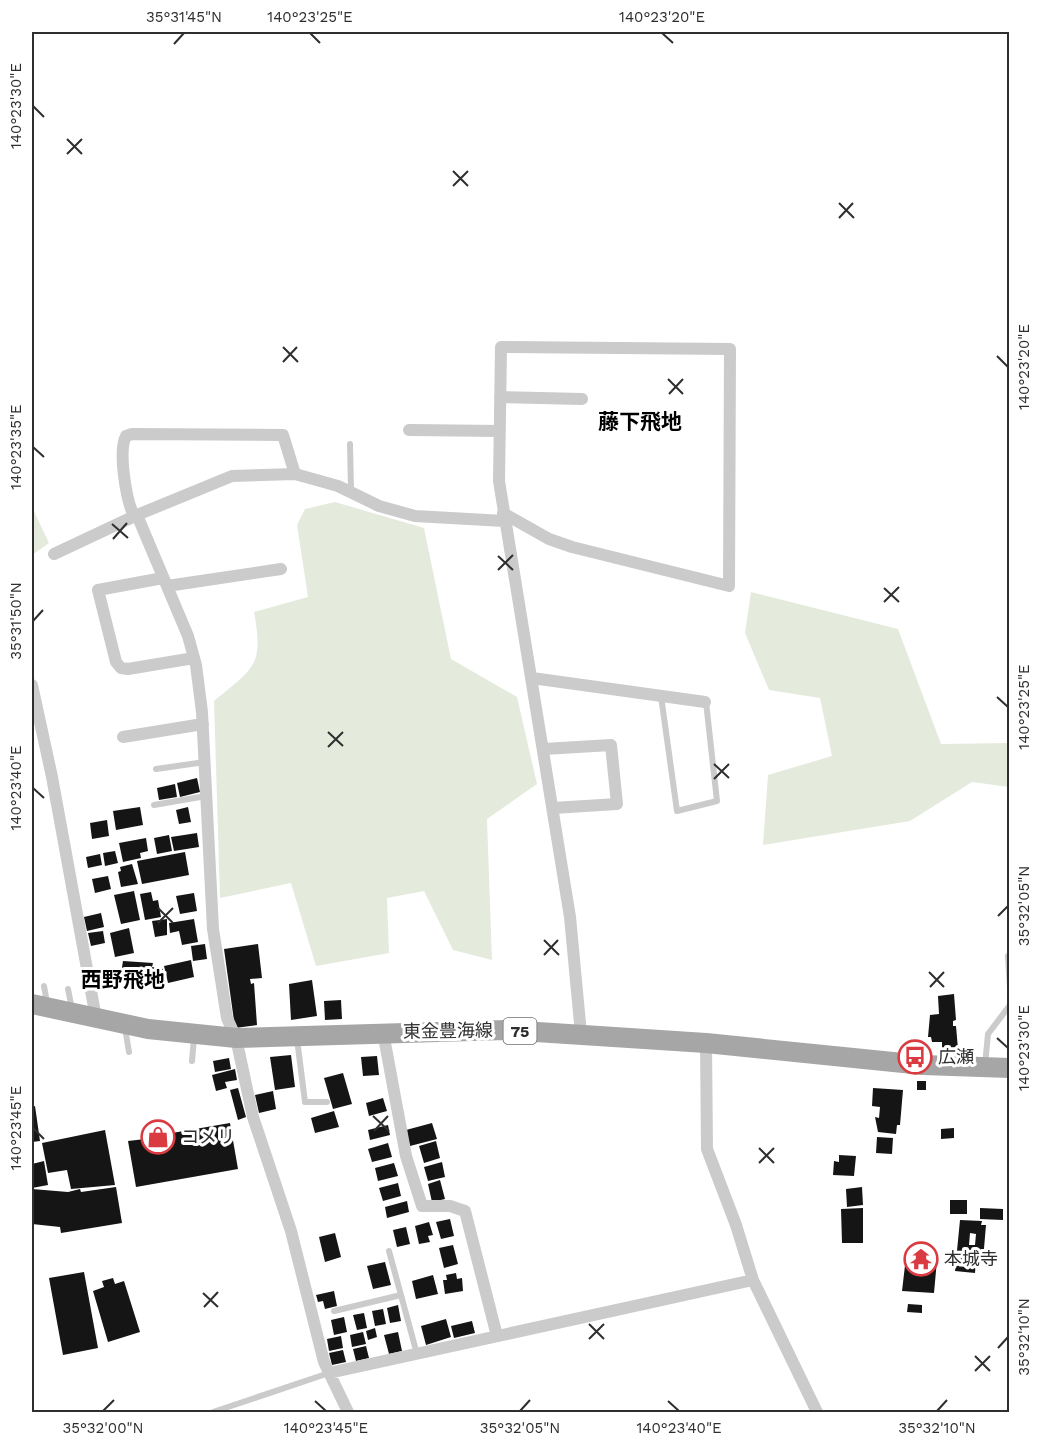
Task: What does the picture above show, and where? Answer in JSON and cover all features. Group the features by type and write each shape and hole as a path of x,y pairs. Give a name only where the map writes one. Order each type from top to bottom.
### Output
{"main road":[{"name":"東金豊海線","path":"40,1006 125,1024 236,1038 506,1030 706,1043 923,1065 1010,1068"}],"street":[{"path":"54,554 135,515 232,476 295,474 351,491 379,506 415,516 504,517 549,539 729,586 730,349 501,347 499,481 504,517 544,749 570,917 581,1034"},
{"path":"500,397 582,399"},
{"path":"409,430 500,431"},
{"path":"295,474 283,435 132,434 126,436 122,449 129,507 135,515 165,582 194,658 203,723 213,929 227,1018 236,1038 253,1117 291,1231 324,1362 348,1413"},
{"path":"194,658 128,669 121,668 116,662 98,590 281,568"},
{"path":"532,678 705,702"},
{"path":"32,685 52,777 96,1018"},
{"path":"123,737 203,723"},
{"path":"544,749 611,745 617,804 553,808"},
{"path":"383,1032 406,1156 422,1206 450,1206 465,1211 497,1336"},
{"path":"706,1043 707,1149 736,1225 753,1280 817,1413"},
{"path":"329,1372 753,1280"}],"lane":[{"path":"350,444 351,491"},
{"path":"660,696 677,811 717,801 705,702"},
{"path":"156,769 205,762"},
{"path":"153,806 207,795"},
{"path":"1008,956 1010,987"},
{"path":"40,1006 44,986"},
{"path":"68,989 72,1012"},
{"path":"985,1067 988,1034 1010,1005"},
{"path":"125,1024 129,1052"},
{"path":"192,1061 195,1034"},
{"path":"297,1036 305,1102 327,1102"},
{"path":"389,1251 417,1354"},
{"path":"334,1311 401,1295"},
{"path":"213,1413 329,1372"}],"shaded area":[{"path":"335,502 424,528 451,659 517,697 537,784 487,819 492,960 453,950 424,891 387,898 389,953 316,966 291,883 220,898 214,701 239,681 253,664 258,644 254,612 308,597 297,525 305,509"},
{"path":"32,507 49,543 32,555"},
{"path":"751,592 898,629 941,744 1009,743 1009,787 972,782 910,821 763,845 768,775 832,756 820,698 769,690 745,633"}],"building":[{"path":"197,778 200,792 180,797 177,783"},
{"path":"175,784 177,797 159,800 157,788"},
{"path":"140,807 143,825 116,830 113,811"},
{"path":"188,807 191,822 179,824 176,810"},
{"path":"107,820 109,836 92,839 90,823"},
{"path":"197,833 199,847 174,851 171,837"},
{"path":"169,835 172,851 157,854 154,838"},
{"path":"146,838 148,851 140,853 141,858 123,862 119,843"},
{"path":"115,851 118,863 105,866 103,853"},
{"path":"185,852 189,875 142,884 137,861"},
{"path":"100,854 102,865 88,868 86,857"},
{"path":"132,864 138,884 121,887 118,872 121,871 120,867"},
{"path":"108,876 111,889 95,893 92,879"},
{"path":"134,891 140,920 121,924 114,895"},
{"path":"151,892 153,901 158,900 161,917 145,920 140,894"},
{"path":"194,893 197,911 180,914 176,896"},
{"path":"101,913 104,927 87,931 84,917"},
{"path":"167,919 167,935 155,937 152,921"},
{"path":"194,919 198,942 182,945 179,931 170,933 169,923"},
{"path":"129,928 134,953 115,957 110,933"},
{"path":"103,931 105,943 91,946 88,933"},
{"path":"205,944 207,959 193,961 191,946"},
{"path":"258,944 262,978 250,979 251,984 254,983 257,1025 235,1028 224,949"},
{"path":"191,960 194,977 168,983 164,966"},
{"path":"123,961 153,963 152,967 163,969 159,989 120,980"},
{"path":"312,980 317,1016 291,1020 289,984"},
{"path":"954,994 956,1020 953,1021 953,1026 956,1026 958,1049 942,1050 942,1042 932,1042 931,1037 928,1037 930,1015 939,1014 938,996"},
{"path":"341,1000 342,1019 325,1020 324,1001"},
{"path":"291,1055 295,1087 275,1090 270,1057"},
{"path":"377,1056 379,1075 363,1076 361,1057"},
{"path":"229,1058 231,1069 215,1072 213,1061"},
{"path":"235,1069 237,1080 225,1082 227,1088 216,1091 212,1075"},
{"path":"343,1073 352,1104 333,1109 324,1078"},
{"path":"917,1081 926,1081 926,1090 917,1090"},
{"path":"238,1088 246,1117 238,1120 230,1090"},
{"path":"873,1088 903,1090 900,1125 897,1125 896,1134 878,1132 875,1117 879,1118 880,1107 872,1106"},
{"path":"273,1091 276,1109 259,1113 255,1095"},
{"path":"383,1098 387,1111 369,1116 366,1103"},
{"path":"35,1106 40,1141 32,1142 32,1107"},
{"path":"334,1111 339,1127 315,1133 311,1118"},
{"path":"230,1123 238,1169 136,1187 128,1141 145,1139 147,1134 167,1130 172,1133"},
{"path":"432,1123 437,1139 410,1146 406,1130"},
{"path":"388,1125 390,1135 370,1140 368,1130"},
{"path":"954,1128 954,1138 941,1139 941,1129"},
{"path":"105,1130 115,1185 71,1189 67,1170 48,1173 42,1143"},
{"path":"877,1137 893,1138 892,1154 876,1153"},
{"path":"436,1141 440,1158 424,1163 419,1146"},
{"path":"388,1143 392,1157 372,1162 368,1149"},
{"path":"839,1155 856,1156 854,1176 833,1175 834,1161 839,1162"},
{"path":"44,1161 48,1185 32,1188 32,1164"},
{"path":"442,1162 445,1177 428,1181 424,1167"},
{"path":"394,1163 398,1176 378,1181 375,1168"},
{"path":"440,1180 445,1199 432,1202 428,1184"},
{"path":"398,1183 401,1196 383,1201 379,1188"},
{"path":"116,1187 122,1223 61,1233 60,1227 32,1224 32,1189 68,1192 80,1189 81,1192"},
{"path":"862,1187 863,1205 847,1207 846,1189"},
{"path":"950,1200 967,1200 967,1214 950,1214"},
{"path":"407,1201 409,1212 387,1218 385,1207"},
{"path":"863,1208 863,1243 842,1243 841,1209"},
{"path":"980,1208 1003,1209 1003,1220 980,1219"},
{"path":"450,1219 454,1236 441,1239 436,1222"},
{"path":"960,1220 982,1221 981,1225 986,1225 983,1260 976,1260 975,1273 955,1271","holes":["970,1233 976,1234 975,1245 969,1245"]},
{"path":"429,1222 433,1235 428,1236 430,1242 419,1244 415,1226"},
{"path":"406,1227 410,1244 397,1247 393,1230"},
{"path":"335,1233 341,1257 325,1262 319,1237"},
{"path":"453,1245 458,1264 444,1268 439,1248"},
{"path":"916,1253 927,1254 926,1259 937,1260 934,1293 902,1291 906,1257 915,1258"},
{"path":"385,1262 391,1285 373,1289 367,1266"},
{"path":"84,1272 98,1348 63,1355 49,1278"},
{"path":"456,1273 457,1279 462,1278 463,1291 445,1294 443,1280 447,1280 446,1275"},
{"path":"433,1275 438,1294 416,1299 412,1281"},
{"path":"113,1278 115,1284 124,1281 140,1332 108,1342 93,1291 104,1287 102,1281"},
{"path":"334,1291 337,1306 325,1309 323,1301 318,1302 316,1295"},
{"path":"908,1304 922,1305 922,1313 907,1312"},
{"path":"398,1305 401,1321 390,1323 387,1308"},
{"path":"383,1309 386,1324 375,1326 372,1311"},
{"path":"364,1313 367,1328 357,1330 353,1315"},
{"path":"344,1317 347,1332 334,1335 331,1320"},
{"path":"446,1319 451,1337 426,1345 421,1326"},
{"path":"472,1321 475,1333 454,1338 451,1326"},
{"path":"375,1328 377,1337 368,1340 366,1331"},
{"path":"363,1332 366,1344 352,1347 350,1335"},
{"path":"398,1332 402,1351 389,1354 384,1335"},
{"path":"341,1336 343,1348 329,1351 327,1339"},
{"path":"366,1346 369,1358 356,1361 353,1349"},
{"path":"343,1350 346,1362 332,1365 329,1353"}],"place":[{"name":"広瀬","path":"915,1057"},
{"name":"コメリ","path":"158,1137"},
{"name":"本城寺","path":"921,1259"}],"district":[{"name":"藤下飛地","path":"640,422"},
{"name":"西野飛地","path":"123,980"}]}
